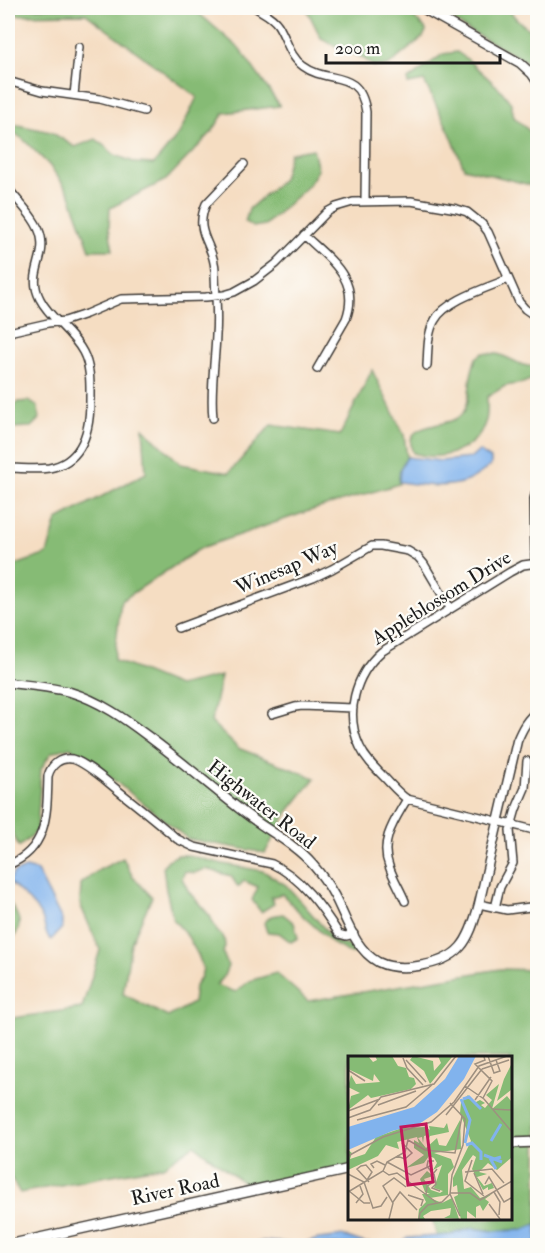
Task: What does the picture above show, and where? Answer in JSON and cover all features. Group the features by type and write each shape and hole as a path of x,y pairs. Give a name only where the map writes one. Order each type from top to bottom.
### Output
{"main road":[{"path":"512,1143 537,1142"},
{"name":"River Road","path":"8,1245 348,1168"}],"street":[{"path":"256,8 270,16 277,24 291,52 303,66 348,81 361,92 366,112 365,201"},
{"path":"422,8 520,63 532,74 537,83"},
{"path":"74,95 79,47"},
{"path":"8,81 42,91 100,99 144,111"},
{"path":"213,418 217,321 214,258 202,230 201,221 203,212 212,197 244,164"},
{"path":"8,188 39,230 42,240 42,249 35,274 36,290 52,316 78,342 85,355 90,379 89,426 85,439 76,452 57,465 39,468 8,468"},
{"path":"8,334 86,314 121,299 215,296 234,292 276,264 320,218 336,207 365,201 420,202 467,212 488,232 519,302 537,318"},
{"path":"304,235 342,272 348,283 351,300 346,319 317,369"},
{"path":"427,366 430,332 434,320 442,310 453,302 508,279"},
{"path":"536,563 534,498 537,483"},
{"name":"Winesap Way","path":"178,628 313,578 372,546 408,551 418,557 450,608"},
{"name":"Appleblossom Drive","path":"536,563 518,567 388,647 374,658 358,684 353,708 355,733 359,746 368,760 407,799 537,831"},
{"name":"Highwater Road","path":"8,682 70,692 101,705 132,724 241,811 303,855 326,882 366,952 379,962 404,967 426,965 449,957 463,944 473,925 517,741 528,718 537,711"},
{"path":"272,714 302,706 353,708"},
{"path":"8,865 30,852 35,846 42,833 45,819 50,770 57,762 72,759 99,775 177,839 190,846 272,864 283,869 314,900 339,934 346,936 354,934"},
{"path":"495,908 500,887 513,863 511,824 525,788 527,761"},
{"path":"405,901 388,865 385,848 387,836 407,799"},
{"path":"479,904 507,910 537,906"}],"green space":[{"path":"8,8 195,8 240,49 280,106 224,113 212,132 166,180 110,208 109,228 113,250 90,250 69,192 49,165 23,139 8,129 8,125 51,132 75,147 96,139 115,155 136,163 154,164 179,134 197,97 86,14 8,15"},
{"path":"306,8 403,8 426,31 423,37 388,66 373,66 363,58 321,38"},
{"path":"453,8 510,8 509,10 518,21 537,33 537,73 531,64 450,18"},
{"path":"457,52 500,89 511,103 514,117 537,138 537,192 534,186 464,168 450,133 424,81 408,84 408,80 443,54"},
{"path":"313,149 318,170 308,186 265,225 253,227 245,222 249,209 283,179 290,153"},
{"path":"483,353 501,355 523,365 537,366 537,377 523,383 505,386 487,397 486,420 481,431 475,440 457,452 435,456 413,453 411,442 413,435 428,427 448,422 463,413 468,400 471,374 476,358"},
{"path":"372,370 404,435 407,457 400,469 399,484 306,512 201,548 121,601 114,660 178,686 221,676 211,722 238,748 315,778 288,812 265,853 188,839 70,747 51,753 41,769 37,831 19,847 8,823 8,553 16,565 47,554 57,520 146,473 143,428 181,464 229,473 271,425 340,435"},
{"path":"29,401 38,407 39,419 31,427 8,428 8,408 19,402"},
{"path":"178,855 187,855 263,871 286,885 336,942 349,946 356,952 351,954 335,945 282,894 271,897 274,904 261,912 252,900 258,887 244,881 238,887 231,876 206,869 194,873 185,871 182,878 189,892 210,916 217,931 224,938 223,953 228,966 223,978 216,985 236,992 249,981 276,973 308,1001 500,969 537,970 537,1224 523,1230 494,1231 472,1228 450,1235 437,1236 432,1220 512,1220 512,1056 348,1056 348,1169 253,1190 194,1145 163,1166 20,1193 8,1173 8,1016 13,1018 82,1008 100,950 80,904 81,884 99,870 123,858 133,877 152,897 131,943 123,994 168,1017 193,1003 195,986 201,977 203,968 188,937 173,919 163,866 168,860"},
{"path":"8,900 19,919 19,928 8,947"},
{"path":"283,914 294,923 298,938 291,942 279,933 267,932 264,923 271,916"}],"water":[{"path":"479,451 491,459 491,465 467,481 442,486 399,482 400,469 407,457 441,461 471,458"},
{"path":"26,868 37,871 62,920 62,928 51,940 46,934 40,913 9,882 13,873"},
{"path":"537,1224 537,1245 385,1245 402,1243 407,1238 450,1235 472,1228 494,1231 523,1230"},
{"path":"344,1236 365,1243 385,1245 251,1245 263,1241 302,1244 318,1239"}]}
